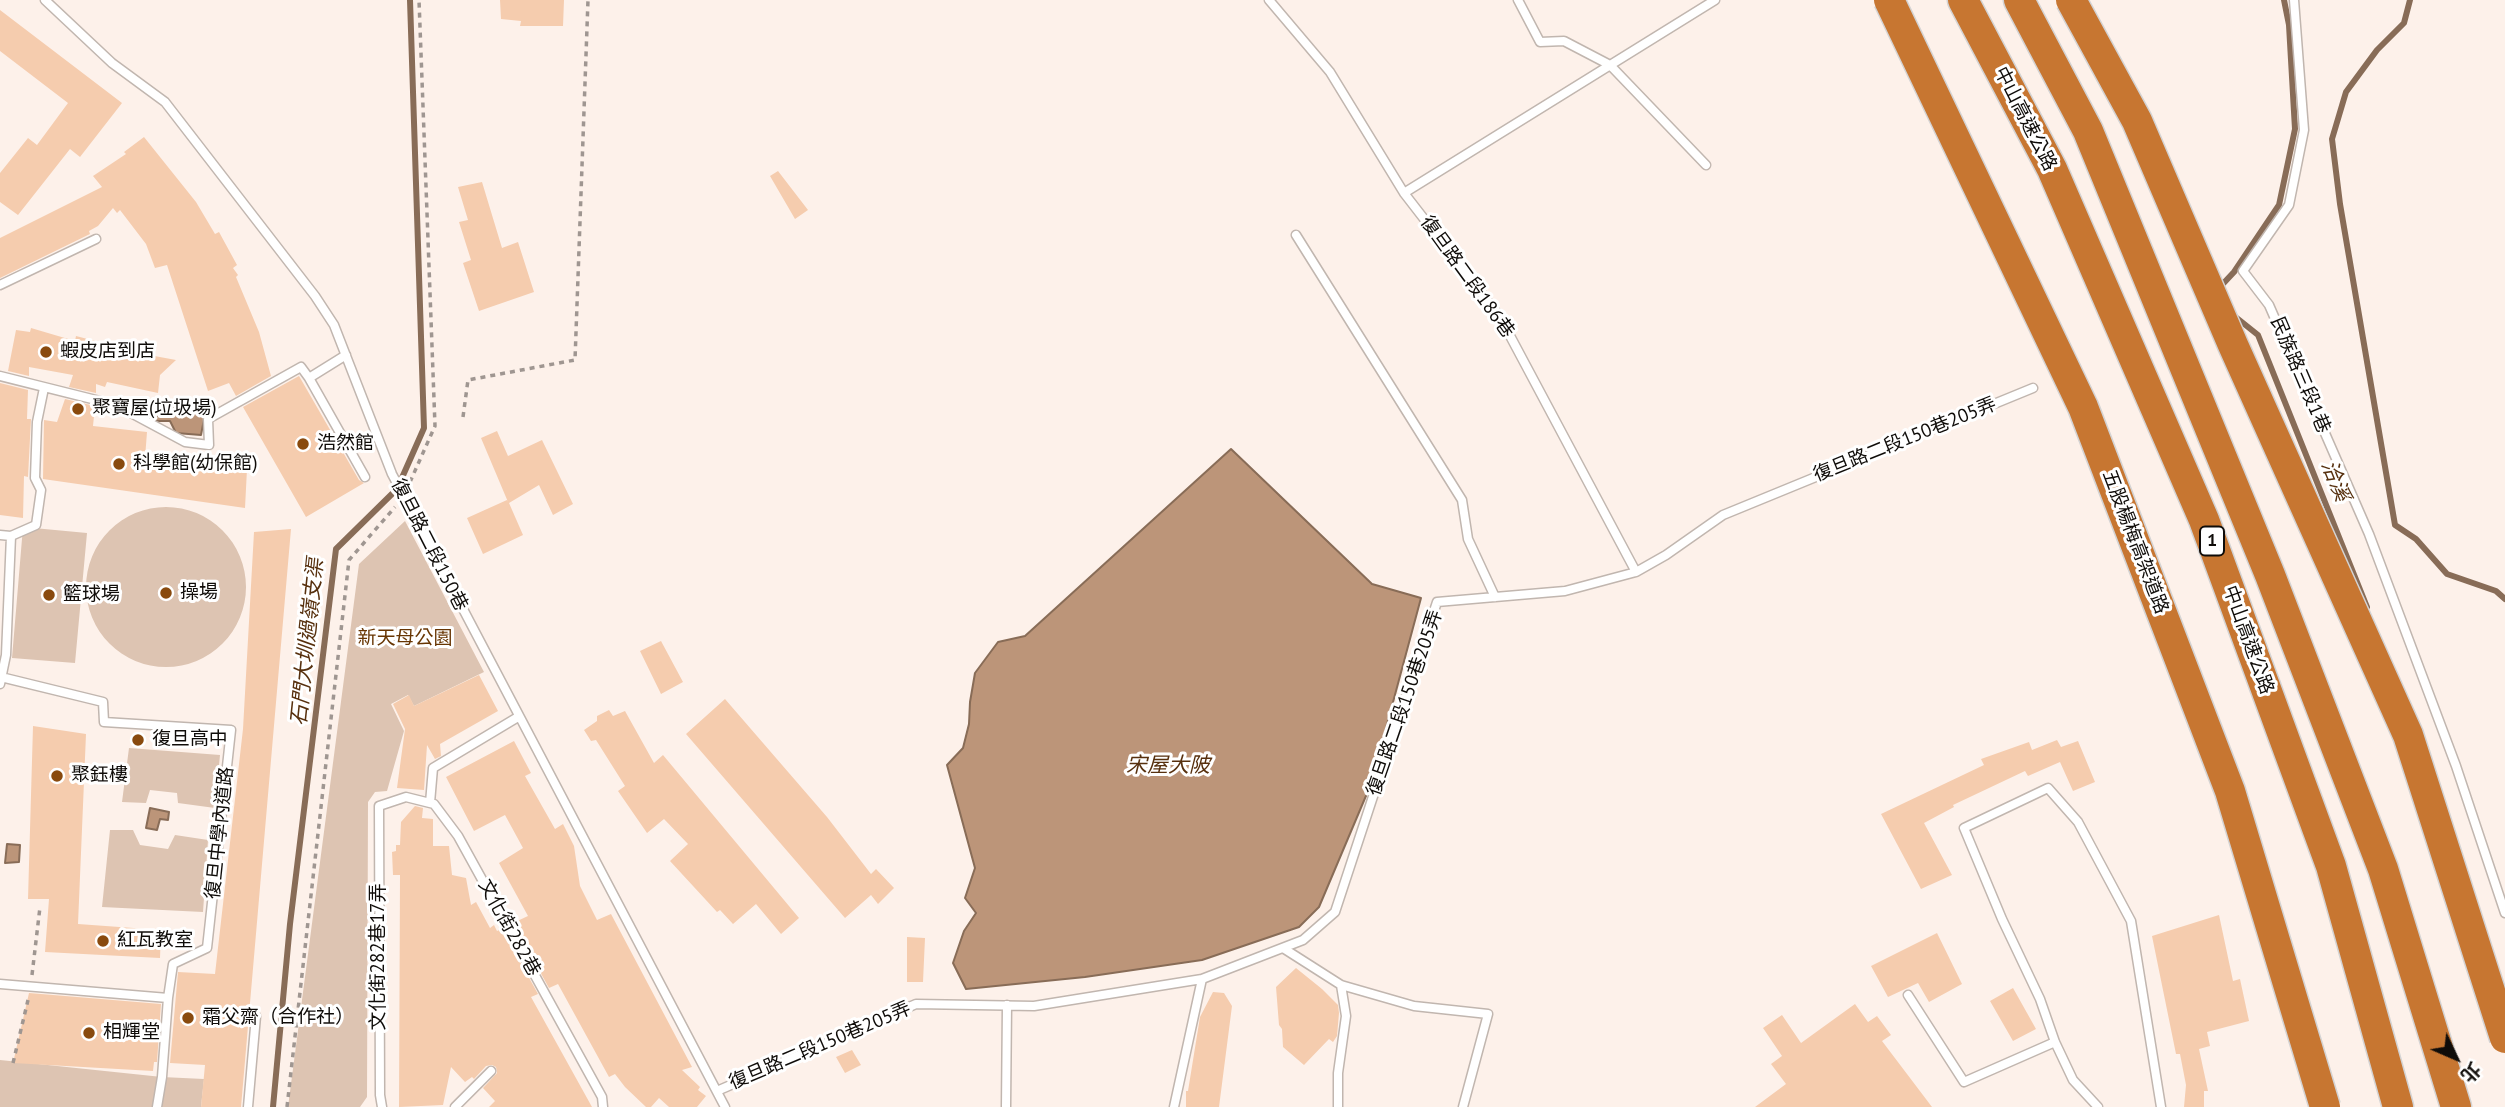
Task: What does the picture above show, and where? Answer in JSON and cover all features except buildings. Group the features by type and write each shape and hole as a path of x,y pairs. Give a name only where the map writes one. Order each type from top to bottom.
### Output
{"highway":[{"name":"五股楊梅高架道路","path":"1889,0 2084,407 2230,791 2325,1107"},
{"name":"中山高速公路","path":"1963,0 2052,169 2204,520 2331,866 2398,1107"},
{"name":"1","path":"2019,0 2088,131 2270,575 2383,869 2456,1107"},
{"path":"2071,0 2137,121 2408,735 2505,1038"}],"lane":[{"name":"復旦路二段150巷","path":"45,0 112,63 165,102 315,296 334,325 392,474 725,1107"},
{"name":"復旦路二段186巷","path":"1269,0 1330,72 1404,193 1500,317 1636,572"},
{"path":"1518,0 1541,42 1564,41 1610,65 1706,165"},
{"name":"民族路三段1巷","path":"2294,0 2304,130 2289,205 2243,271 2269,305 2369,534 2456,766 2505,913"},
{"path":"1404,193 1709,2"},
{"path":"1296,235 1462,500 1468,539 1495,597"},
{"path":"0,285 96,239"},
{"path":"309,378 346,355"},
{"path":"0,376 116,405 185,442 209,445 208,419 301,367 365,477"},
{"path":"0,535 11,536 36,525 41,491 35,478 37,422 44,388"},
{"name":"復旦路二段150巷205弄","path":"717,1091 916,1004 1034,1006 1202,979 1303,940 1335,912 1437,602 1565,591 1636,572 1666,555 1723,515 2033,388"},
{"path":"0,684 6,655 11,536"},
{"name":"復旦中學內道路","path":"1,677 103,702 104,722 231,730 207,948 173,964 168,998"},
{"path":"430,803 433,768 518,717"},
{"path":"2098,1107 2073,1080 2054,1042 2040,999 2002,919 1964,828 2048,788 2078,822 2131,921 2161,1107"},
{"name":"文化街282巷17弄","path":"382,1107 379,806 406,797 430,803"},
{"name":"文化街282巷","path":"430,803 435,804 458,836 602,1097 603,1107"},
{"path":"1283,948 1341,985 1413,1006 1488,1014 1463,1107"},
{"path":"1174,1107 1202,979"},
{"path":"0,984 168,998 157,1107"},
{"path":"1338,1107 1338,1073 1346,1016 1341,985"},
{"path":"1908,995 1964,1082 2054,1042"},
{"path":"1006,1107 1007,1005"},
{"path":"248,1107 256,1016"},
{"path":"455,1107 491,1071"}],"path":[{"path":"287,1107 349,560 404,497 435,426 419,0"},
{"path":"463,417 468,380 575,360 588,0"}],"green space":[{"name":"操場","path":"166,507 197,513 223,530 240,556 246,587 240,618 223,644 197,661 166,667 135,661 109,644 92,618 86,587 92,556 109,530 135,513"},
{"name":"新天母公園","path":"405,521 484,672 414,706 408,695 391,704 404,731 387,791 375,792 368,802 367,1097 360,1107 288,1107 359,564"},
{"name":"籃球場","path":"23,527 87,533 75,663 12,658"},
{"path":"129,748 220,755 215,808 178,803 177,793 150,790 146,803 122,802"},
{"path":"110,830 133,830 140,845 168,849 175,835 208,840 203,912 102,907"},
{"path":"0,1060 204,1079 201,1107 0,1107"}],"water":[{"path":"160,405 205,414 201,435 176,433 170,421 155,421"},
{"name":"宋屋大陂","path":"1231,449 1372,584 1421,598 1371,784 1319,907 1299,927 1202,960 1085,977 966,989 953,963 964,931 976,913 965,898 975,868 947,765 963,748 969,724 975,673 998,642 1025,636"},
{"path":"150,808 169,812 168,820 160,819 157,830 146,828"},
{"path":"7,844 20,845 19,862 5,863"}],"waterway":[{"name":"石門大圳過嶺支渠","path":"273,1107 290,924 336,549 397,489 424,428 410,0"},
{"name":"洽溪","path":"2220,287 2234,272 2279,205 2295,129 2289,25 2284,0"},
{"name":"洽溪","path":"2410,0 2404,23 2377,50 2346,92 2332,139 2340,204 2395,525 2416,539 2447,574 2496,591 2505,599"},
{"name":"洽溪","path":"2233,315 2258,335 2367,607"}],"place":[{"name":"蝦皮店到店","path":"46,352"},
{"name":"聚寶屋(垃圾場)","path":"78,409"},
{"name":"浩然館","path":"303,444"},
{"name":"科學館(幼保館)","path":"119,464"},
{"name":"操場","path":"166,593"},
{"name":"籃球場","path":"49,595"},
{"name":"復旦高中","path":"138,740"},
{"name":"聚鈺樓","path":"57,776"},
{"name":"紅瓦教室","path":"103,941"},
{"name":"霜父齋（合作社）","path":"188,1018"},
{"name":"相輝堂","path":"89,1033"}]}
